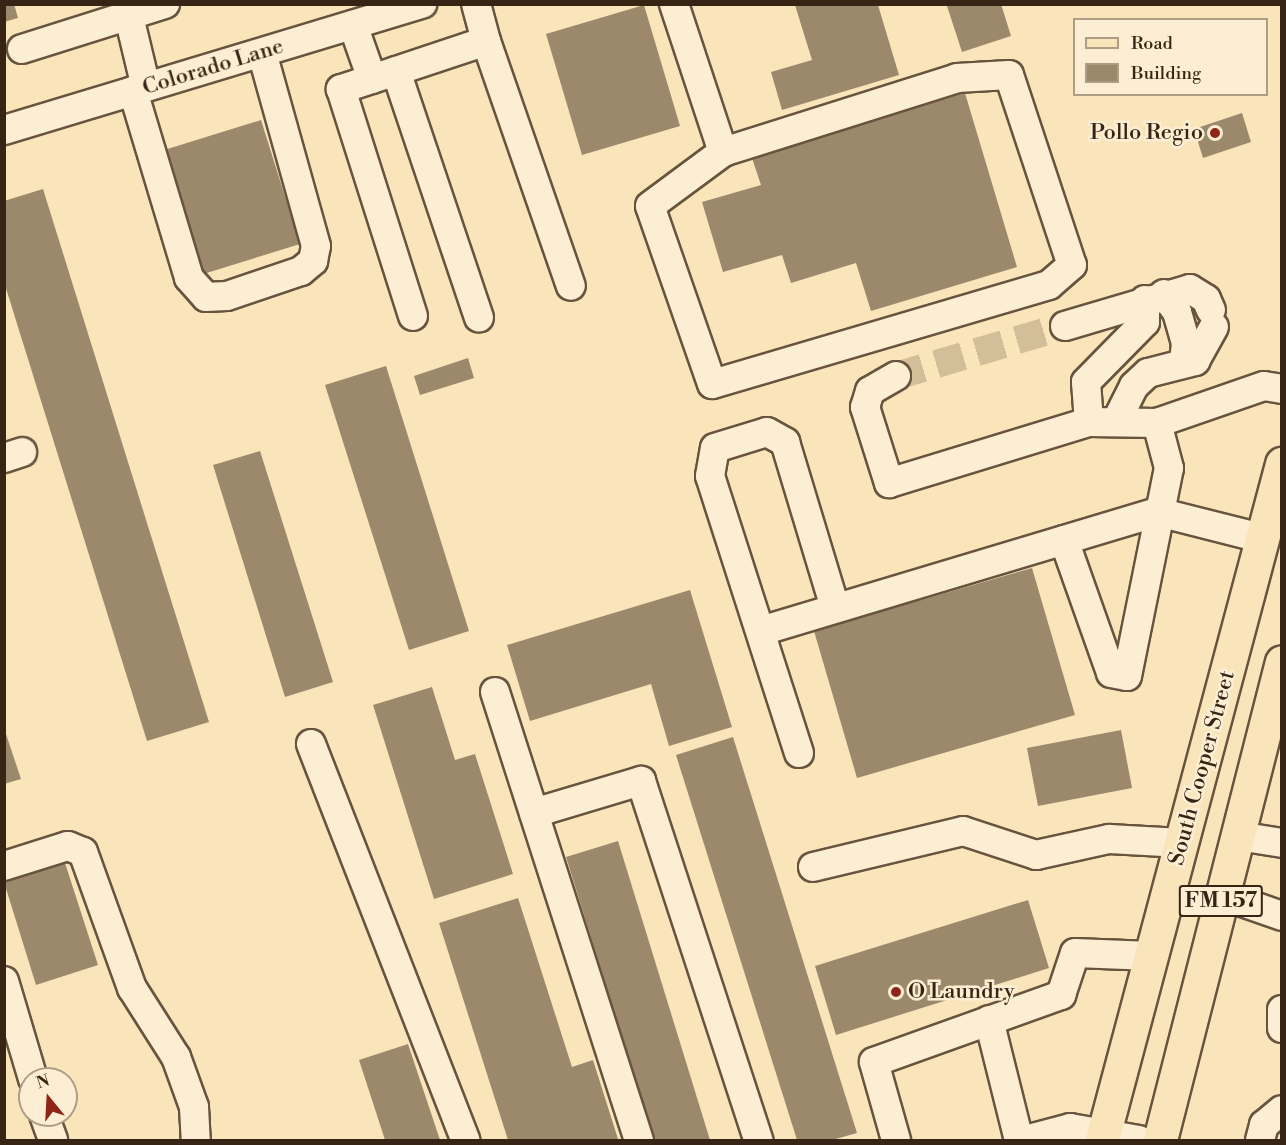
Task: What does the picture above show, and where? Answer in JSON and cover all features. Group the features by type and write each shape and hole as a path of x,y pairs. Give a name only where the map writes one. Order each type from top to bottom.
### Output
{"main road":[{"name":"South Cooper Street","path":"1102,1136 1281,469"},
{"name":"FM 157","path":"1160,1140 1238,836 1270,749 1281,662"}],"street":[{"path":"22,49 122,9 165,4"},
{"name":"Colorado Lane","path":"4,130 262,53 364,16 422,4"},
{"path":"476,4 486,40 571,286"},
{"path":"674,4 723,152"},
{"path":"122,9 189,279 206,297 227,296 301,271 313,261 316,246 262,53"},
{"path":"364,16 384,75 479,317"},
{"path":"413,316 341,89 486,40"},
{"path":"1009,75 1072,265 1049,285 712,384 650,206 723,152 957,78 1009,75"},
{"path":"1065,326 1155,297 1190,289 1206,299 1213,319 1208,346 1195,361 1148,373 1102,422"},
{"path":"1155,297 1177,312 1186,343 1184,363"},
{"path":"1102,422 1086,382 1145,322 1155,297"},
{"path":"896,376 870,390 865,407 889,483 1102,422 1157,423 1264,386 1281,389"},
{"path":"1064,540 1111,673 1127,676 1158,512 1169,468 1157,423"},
{"path":"799,753 710,476 710,458 716,448 767,432 785,442 835,608"},
{"path":"761,631 1158,512 1261,538"},
{"path":"495,693 639,1140"},
{"path":"311,744 465,1140"},
{"path":"534,813 641,781 758,1140"},
{"path":"813,867 963,831 1036,855 1109,838 1182,843"},
{"path":"1238,836 1281,843"},
{"path":"4,866 68,846 83,852 132,988 176,1057 194,1107 196,1140"},
{"path":"1222,895 1281,916"},
{"path":"896,1140 874,1062 1061,995 1075,953 1152,956"},
{"path":"4,981 29,1067"},
{"path":"1281,1010 1281,1028"},
{"path":"989,1020 1018,1140"},
{"path":"1260,1140 1264,1125 1281,1110"},
{"path":"1025,1140 1070,1128 1102,1136 1139,1140"}],"building":[{"path":"4,4 14,4 18,18 4,22"},
{"path":"951,4 1001,4 1011,36 962,52 947,6"},
{"path":"644,5 680,126 582,155 546,34"},
{"path":"795,5 878,5 899,75 782,110 771,72 812,60"},
{"path":"965,93 1017,267 871,311 856,263 791,283 782,255 723,272 702,202 761,185 752,158"},
{"path":"1242,113 1251,142 1203,158 1194,129"},
{"path":"261,120 300,244 200,275 161,151"},
{"path":"43,189 209,722 147,741 4,282 4,201"},
{"path":"468,358 474,378 420,395 414,376"},
{"path":"386,366 469,631 409,650 325,385"},
{"path":"260,451 333,682 285,697 213,465"},
{"path":"1032,568 1075,715 857,778 814,631"},
{"path":"690,590 732,727 669,746 651,684 530,721 507,645"},
{"path":"432,687 455,760 475,754 513,874 434,899 373,705"},
{"path":"4,728 21,779 4,784"},
{"path":"1121,730 1132,788 1038,806 1027,748"},
{"path":"733,737 857,1133 832,1140 797,1140 676,755"},
{"path":"618,841 710,1140 654,1140 566,857"},
{"path":"65,863 98,965 36,985 4,882"},
{"path":"518,898 572,1067 593,1060 618,1139 508,1140 439,923"},
{"path":"1028,900 1049,968 836,1035 815,966"},
{"path":"408,1044 440,1140 385,1140 359,1060"}],"tunnel":[{"path":"896,376 1065,326"}],"place":[{"name":"Pollo Regio","path":"1215,133"},
{"name":"O Laundry","path":"896,992"}]}
